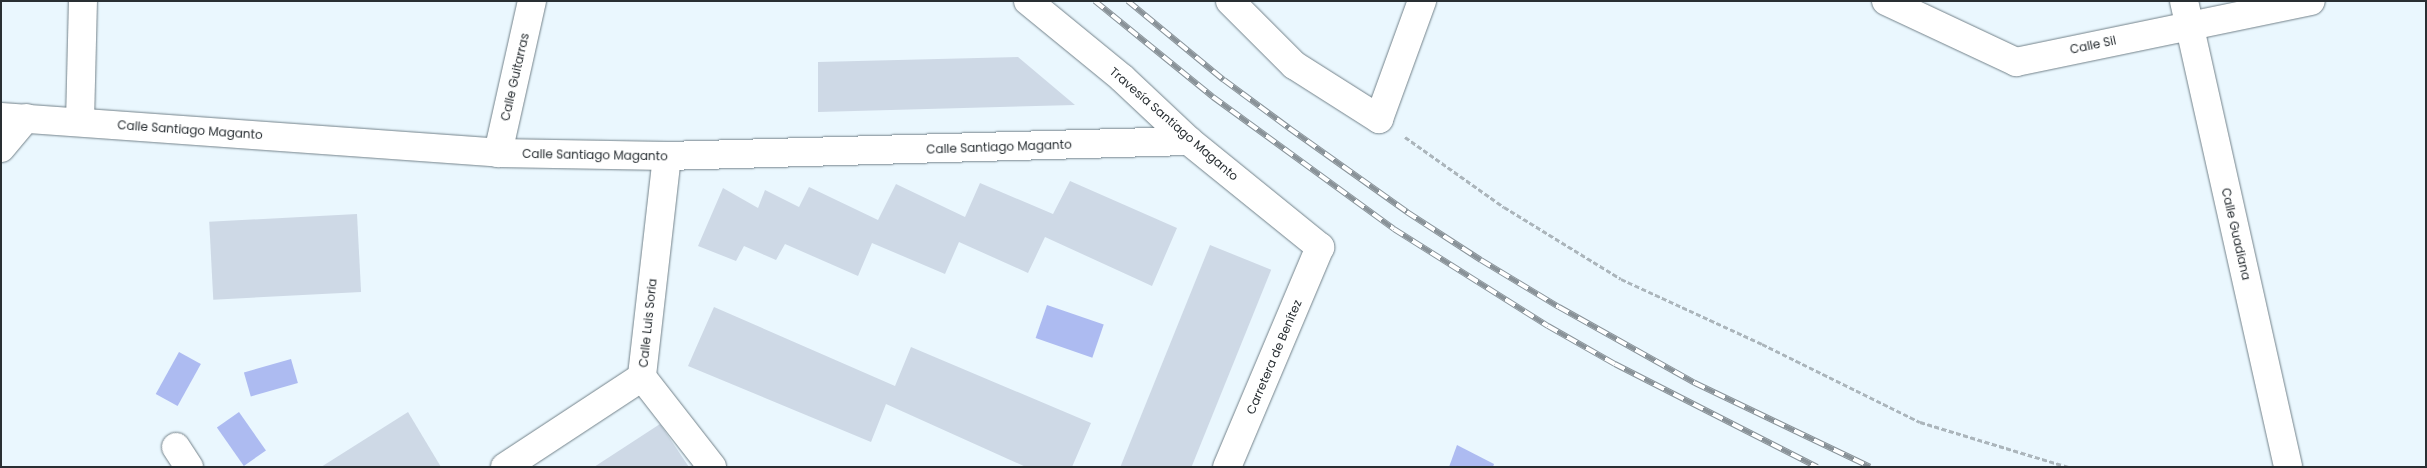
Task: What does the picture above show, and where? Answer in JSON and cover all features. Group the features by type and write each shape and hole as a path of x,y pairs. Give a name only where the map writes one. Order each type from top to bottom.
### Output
{"street":[{"path":"80,122 83,1"},
{"name":"Calle Guitarras","path":"498,153 532,1"},
{"name":"Travesía Santiago Maganto","path":"1028,1 1122,78 1189,141 1320,247"},
{"path":"1230,1 1294,65 1380,119 1422,1"},
{"name":"Calle Sil","path":"1886,1 2016,62 2187,13 2311,1"},
{"name":"Calle Guadiana","path":"2187,13 2288,467"},
{"path":"1,148 14,118"},
{"name":"Calle Santiago Maganto","path":"14,118 498,153 667,156 1189,141"},
{"name":"Calle Luis Soria","path":"667,156 642,377 712,467"},
{"name":"Carretera de Benítez","path":"1227,467 1320,247"},
{"path":"505,467 642,377"}],"path":[{"path":"1380,119 1504,207 1622,279 1762,344 1920,422 2068,467"}],"water":[{"path":"1047,305 1104,325 1092,358 1036,338"},
{"path":"179,352 201,364 178,406 156,394"},
{"path":"291,359 298,383 251,397 244,373"},
{"path":"239,412 266,451 244,466 217,427"},
{"path":"1457,445 1494,464 1493,467 1449,467"}],"building":[{"path":"1018,57 1075,105 818,112 818,62"},
{"path":"1070,181 1177,228 1152,286 1045,237 1028,273 959,242 945,274 872,243 858,276 785,244 776,260 744,246 736,261 698,246 723,188 758,208 765,190 799,207 809,187 878,220 896,184 965,217 980,183 1053,214"},
{"path":"357,214 361,292 213,300 209,222"},
{"path":"1210,245 1271,270 1191,467 1120,467"},
{"path":"714,307 895,386 911,347 1091,423 1072,467 1026,467 886,404 871,442 688,366"},
{"path":"408,412 441,467 321,467"},
{"path":"660,424 689,467 594,467"}],"railway":[{"path":"1095,1 1213,97 1394,229 1548,326 1615,364 1817,467"},
{"path":"1128,1 1224,80 1289,128 1407,212 1481,260 1559,307 1695,383 1870,467"}]}
